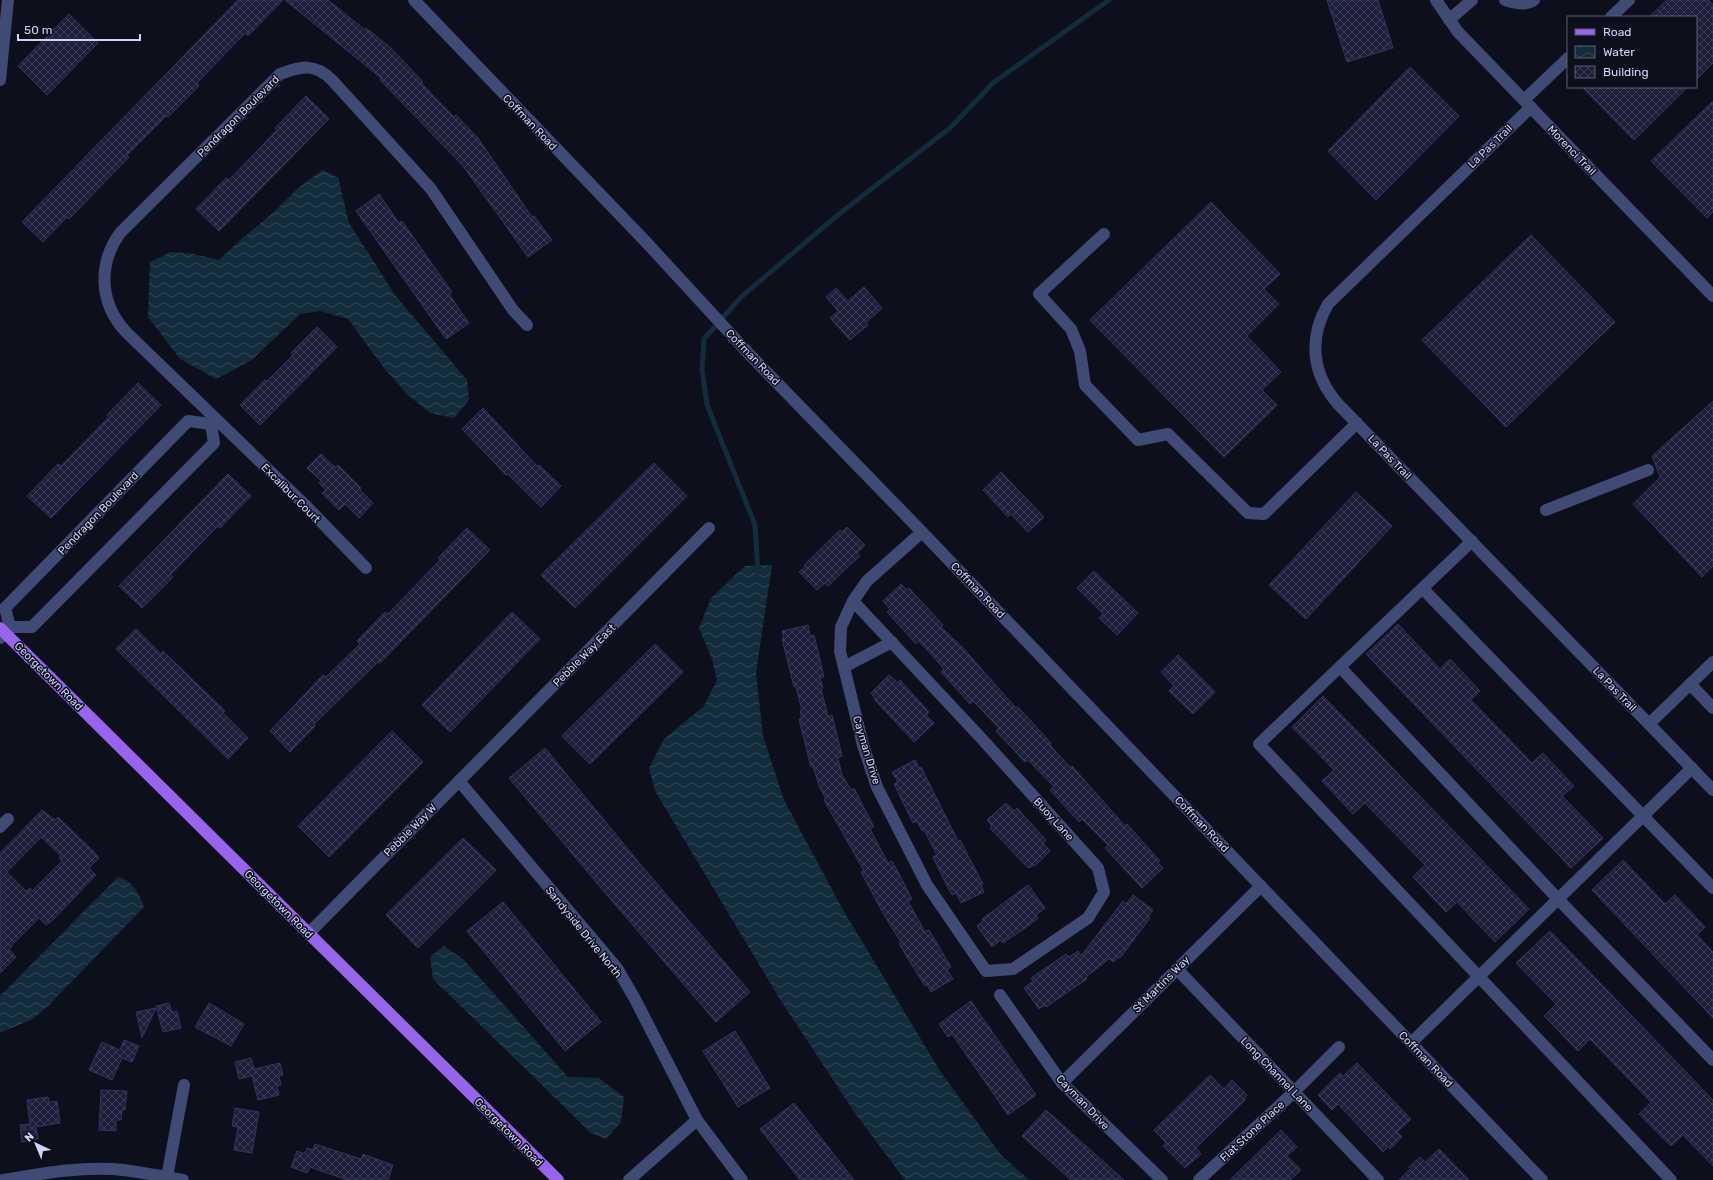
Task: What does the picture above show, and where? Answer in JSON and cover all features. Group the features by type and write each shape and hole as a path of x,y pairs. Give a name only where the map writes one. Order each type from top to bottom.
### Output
{"main road":[{"name":"Georgetown Road","path":"4,631 558,1180"}],"street":[{"path":"0,80 8,0"},
{"name":"Coffman Road","path":"414,0 646,242 750,355 922,532 1542,1180"},
{"name":"Morenci Trail","path":"1436,0 1458,32 1713,296"},
{"path":"1449,20 1472,0"},
{"path":"1505,0 1518,4 1529,3 1534,0"},
{"path":"1612,16 1629,0"},
{"name":"La Pas Trail","path":"1567,59 1527,104 1328,304 1320,319 1315,348 1319,372 1334,398 1357,423 1713,790"},
{"name":"Pendragon Boulevard","path":"213,421 116,320 109,307 104,291 104,268 112,246 120,233 280,74 298,67 310,67 328,76 431,189 513,310 527,325"},
{"path":"1104,234 1039,294 1071,329 1080,351 1085,385 1138,440 1168,434 1248,513 1264,514 1357,423"},
{"name":"Pendragon Boulevard","path":"4,631 6,608 188,421 213,421"},
{"path":"4,631 32,627 214,443 213,421"},
{"name":"Excalibur Court","path":"213,421 306,506 366,568"},
{"path":"1546,510 1648,470"},
{"name":"Pebble Way East","path":"459,781 709,528"},
{"name":"Cayman Drive","path":"922,532 867,581 853,601 841,627 840,651 863,745 878,787 927,885 986,971"},
{"path":"1472,541 1259,744 1672,1180"},
{"path":"1423,588 1713,888"},
{"name":"Buoy Lane","path":"853,601 982,739 1098,868 1104,892 1088,918 1013,969 986,971"},
{"path":"844,667 892,642"},
{"path":"1649,724 1713,662"},
{"path":"1340,667 1558,899 1713,1060"},
{"path":"1690,684 1713,708"},
{"path":"1411,1043 1692,768"},
{"name":"Pebble Way W","path":"309,933 459,781"},
{"name":"Sandyside Drive North","path":"459,781 617,968 635,999 697,1120 742,1180"},
{"name":"St Martins Way","path":"1062,1083 1261,886"},
{"name":"Long Channel Lane","path":"1177,969 1378,1180"},
{"name":"Cayman Drive","path":"1000,994 1062,1083 1162,1180"},
{"name":"Flat Stone Place","path":"1199,1180 1339,1048"},
{"path":"167,1177 184,1085"},
{"path":"629,1180 697,1120"},
{"path":"3,1180 64,1171 108,1169 183,1180"}],"water":[{"path":"322,170 338,177 349,223 395,295 467,380 469,400 454,418 430,413 408,395 384,368 348,319 320,311 300,314 252,360 216,379 180,359 148,317 150,262 171,252 193,254 219,260 274,212 296,190"},
{"path":"772,565 756,673 763,736 784,800 842,908 940,1071 1001,1155 1029,1180 905,1180 855,1113 781,1001 655,791 649,768 664,739 704,706 717,680 712,659 699,628 711,598 745,566"},
{"path":"118,877 128,881 135,888 144,907 47,1007 33,1019 0,1033 0,996"},
{"path":"444,946 464,960 568,1077 599,1078 624,1097 621,1122 606,1139 591,1133 433,979 430,957"}],"building":[{"path":"238,0 283,0 248,36 245,33 197,83 199,86 127,155 129,157 69,219 67,217 43,242 22,222"},
{"path":"285,0 328,0 365,30 366,28 390,47 423,82 421,83 454,117 456,115 478,138 532,217 534,216 552,240 528,257 463,166 380,80 381,78"},
{"path":"1327,0 1378,0 1393,48 1347,62"},
{"path":"1667,0 1709,0 1713,5 1713,63 1697,79 1697,16 1650,16"},
{"path":"69,14 98,43 47,95 18,66"},
{"path":"1410,67 1459,116 1376,200 1328,151"},
{"path":"1583,88 1687,88 1634,140"},
{"path":"306,96 329,119 219,231 196,209 226,178 229,180 277,130 275,128"},
{"path":"1713,101 1713,212 1707,218 1651,161"},
{"path":"379,194 399,223 402,221 452,292 449,294 469,323 446,339 356,211"},
{"path":"1211,202 1280,274 1264,289 1279,304 1247,336 1281,372 1262,390 1277,405 1224,457 1090,320"},
{"path":"1531,235 1615,322 1506,427 1422,340"},
{"path":"864,287 882,308 866,323 868,325 850,340 830,318 838,311 826,297 836,288 848,301"},
{"path":"317,327 337,347 260,425 240,405 293,355 291,353"},
{"path":"138,383 161,405 51,518 27,496 58,464 61,466 109,417 107,415"},
{"path":"1713,401 1713,566 1702,577 1633,504 1660,477 1652,456"},
{"path":"483,408 537,466 539,465 561,486 541,507 508,474 506,475 462,429"},
{"path":"321,454 335,467 338,465 361,488 360,490 373,503 359,518 345,504 339,510 322,493 326,490 319,483 321,481 307,468"},
{"path":"654,463 687,496 575,608 541,575"},
{"path":"1001,472 1044,517 1028,532 1011,514 1008,517 983,490"},
{"path":"228,474 251,496 220,528 218,526 170,575 173,577 142,608 119,586"},
{"path":"1356,492 1392,526 1306,619 1269,585"},
{"path":"847,527 865,545 857,553 860,556 828,586 825,583 817,590 799,572 806,566 804,565 840,530 842,532"},
{"path":"467,528 490,550 380,663 378,662 314,724 315,726 290,752 270,731 323,675 326,677 360,644 357,641 385,612 388,614 440,560 438,558"},
{"path":"1094,571 1138,613 1117,635 1099,618 1103,614 1077,588"},
{"path":"901,584 907,590 909,588 943,625 941,627 963,648 1016,708 1018,707 1051,743 1050,745 1071,768 1072,766 1125,826 1127,824 1160,861 1158,863 1163,868 1142,888 1105,848 1108,845 1082,819 1079,822 1050,790 1054,787 1028,760 1025,762 996,731 999,728 973,701 970,704 941,672 944,669 919,641 916,644 887,612 890,609 883,601"},
{"path":"512,612 540,639 450,732 422,705"},
{"path":"1398,624 1440,669 1450,659 1480,691 1471,700 1532,763 1543,753 1574,786 1562,796 1603,838 1571,868 1366,654"},
{"path":"808,625 810,636 814,635 824,677 820,678 823,688 821,689 828,716 832,715 842,756 838,758 842,775 851,790 854,788 874,827 870,829 888,863 892,861 898,872 912,899 908,901 925,932 929,930 951,967 947,970 953,979 931,992 927,985 925,986 899,944 901,942 884,915 861,872 864,871 824,800 826,799 819,786 813,766 811,767 799,719 802,718 800,711 802,710 796,687 794,687 782,639 784,638 782,631"},
{"path":"136,629 161,654 163,651 225,711 223,713 248,738 228,759 116,649"},
{"path":"655,644 683,672 590,764 562,736"},
{"path":"1178,655 1215,692 1193,714 1169,691 1174,686 1161,672"},
{"path":"889,675 898,683 900,680 929,712 926,715 934,723 914,742 874,699 875,698 871,693"},
{"path":"1323,696 1529,909 1495,942 1457,902 1446,912 1413,877 1425,865 1365,803 1353,814 1322,781 1334,770 1292,727"},
{"path":"392,731 423,762 329,857 298,826"},
{"path":"545,748 641,865 750,992 716,1022 509,778"},
{"path":"915,760 919,768 921,767 958,841 960,840 983,884 981,885 984,892 961,903 956,893 952,895 933,857 937,855 924,830 922,831 917,821 913,823 894,784 898,782 892,772"},
{"path":"1006,803 1014,811 1017,808 1046,840 1043,843 1050,851 1037,864 1028,868 990,828 992,826 987,820"},
{"path":"42,810 55,820 58,817 99,858 89,868 96,875 52,921 46,925 39,918 9,949 16,957 0,973 0,853","holes":["41,837 61,856 59,858 62,861 32,891 30,888 26,891 7,872"]},
{"path":"463,838 496,870 418,948 386,915"},
{"path":"1623,860 1665,904 1675,895 1705,927 1697,935 1713,952 1713,1018 1592,890"},
{"path":"1028,885 1045,908 1036,915 1038,918 1028,926 1003,943 1001,940 992,947 977,926 983,921 982,919"},
{"path":"1133,895 1153,910 1148,917 1150,918 1120,958 1118,957 1114,962 1109,959 1086,977 1087,979 1046,1007 1045,1005 1039,1009 1024,988 1033,981 1031,978 1066,954 1069,957 1078,951 1081,956 1123,901 1126,904"},
{"path":"503,902 601,1022 565,1051 467,931"},
{"path":"1550,931 1713,1100 1713,1166 1683,1135 1671,1146 1639,1114 1651,1102 1590,1039 1578,1051 1544,1016 1556,1004 1516,963"},
{"path":"971,1001 1036,1095 1008,1115 952,1034 948,1037 939,1024"},
{"path":"169,1003 172,1012 177,1011 181,1028 163,1032 156,1006"},
{"path":"209,1003 244,1024 231,1046 195,1027"},
{"path":"156,1008 142,1038 136,1012"},
{"path":"735,1031 770,1088 738,1107 703,1051"},
{"path":"124,1040 139,1046 132,1062 122,1058 112,1080 89,1070 102,1042 120,1050"},
{"path":"251,1058 254,1069 280,1063 283,1075 279,1076 281,1085 277,1086 279,1095 258,1100 252,1076 239,1079 235,1062"},
{"path":"1357,1063 1411,1119 1397,1132 1402,1137 1390,1149 1388,1147 1383,1152 1338,1104 1332,1110 1318,1095 1340,1073 1343,1076"},
{"path":"1210,1075 1224,1089 1232,1080 1247,1095 1244,1098 1245,1100 1196,1148 1201,1154 1185,1168 1163,1146 1166,1143 1154,1130"},
{"path":"101,1090 127,1091 125,1110 122,1110 121,1120 116,1120 116,1131 99,1130"},
{"path":"48,1097 49,1102 57,1101 60,1123 36,1127 38,1139 22,1142 20,1125 30,1124 27,1100"},
{"path":"794,1103 854,1180 800,1180 760,1129"},
{"path":"235,1108 259,1112 252,1153 234,1150 238,1127 232,1126"},
{"path":"1046,1110 1124,1180 1071,1180 1022,1136"},
{"path":"1281,1130 1297,1147 1287,1156 1301,1170 1290,1180 1230,1180"},
{"path":"315,1144 361,1159 363,1154 393,1165 388,1180 347,1180 310,1167 307,1173 291,1167 297,1151 305,1154 307,1148 313,1150"},
{"path":"1439,1149 1469,1180 1399,1180 1410,1169 1409,1167 1420,1157 1425,1162"}],"waterway":[{"path":"758,572 755,525 707,405 702,369 704,339 741,297 839,214 950,128 993,83 1109,0"}]}
